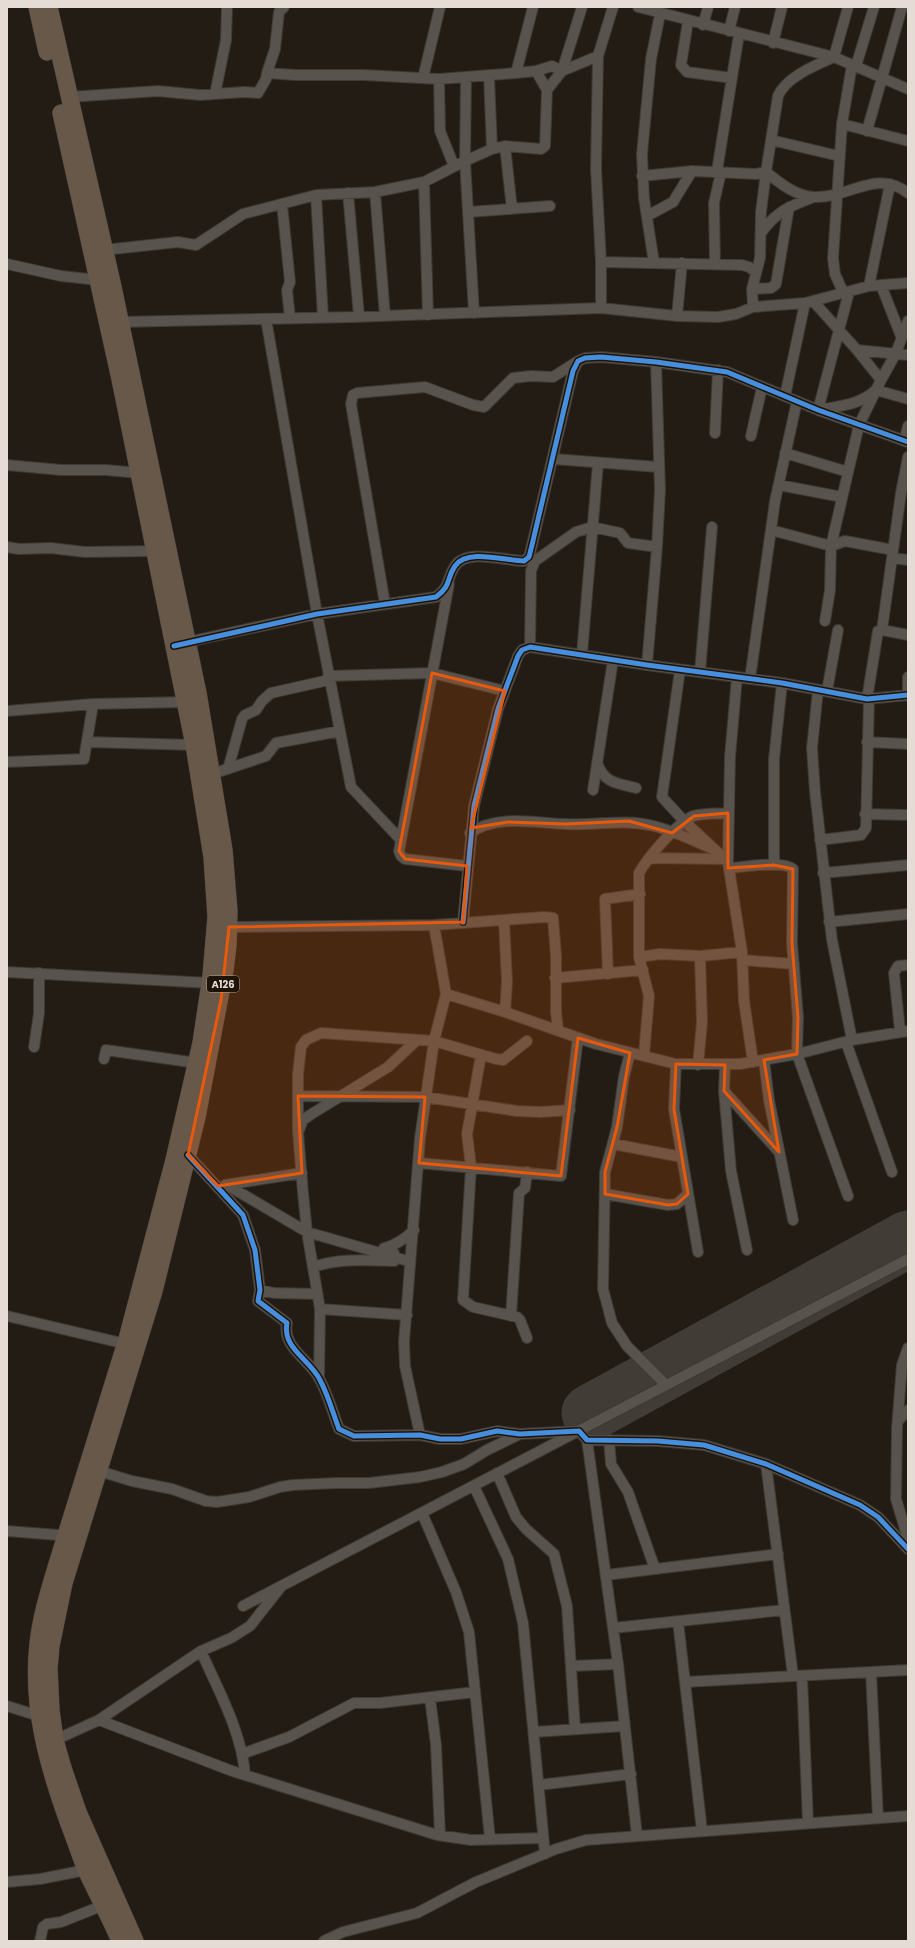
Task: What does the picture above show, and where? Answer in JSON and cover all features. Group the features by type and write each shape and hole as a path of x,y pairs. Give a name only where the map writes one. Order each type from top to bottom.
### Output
{"highway":[{"name":"A126","path":"37,7 98,280 154,551 180,644 220,771 229,927 221,1000 202,1094 154,1291 99,1471 48,1598 38,1642 37,1686 39,1716 45,1750 86,1870 120,1941"},
{"name":"A126","path":"49,7 120,322 180,644 185,702 194,745 215,884 216,934 210,983 197,1063 151,1254 72,1537 51,1646 50,1689 55,1740 66,1780 78,1812 135,1941"}],"street":[{"path":"215,94 226,40 227,7"},
{"path":"69,97 158,91 200,95 244,92 258,93 266,79 274,49 279,12 284,7"},
{"path":"423,78 440,7"},
{"path":"516,73 533,7"},
{"path":"547,90 562,71 582,7"},
{"path":"601,308 601,262 596,169 598,56 613,7"},
{"path":"638,7 651,9 660,14 729,32 834,57 908,89"},
{"path":"703,25 708,7"},
{"path":"729,32 735,7"},
{"path":"773,43 782,7"},
{"path":"753,307 752,288 760,258 766,172 780,92 802,72 834,57 848,7"},
{"path":"818,410 839,330 846,293 835,274 833,258 842,124 854,65 874,7"},
{"path":"867,131 902,7"},
{"path":"654,263 646,216 642,176 642,154 651,59 660,14"},
{"path":"688,21 681,65 684,70 687,72 732,78"},
{"path":"715,264 714,203 732,78 740,34"},
{"path":"267,73 295,75 364,75 439,79 536,71 552,66 562,71 598,56"},
{"path":"104,250 178,242 196,245 243,214 316,195 375,192 424,182 454,166 492,149 505,146 542,149 545,146 547,90 536,71"},
{"path":"489,76 492,149"},
{"path":"466,77 465,161 474,313"},
{"path":"439,79 440,131 454,166"},
{"path":"842,124 908,141"},
{"path":"771,140 839,156"},
{"path":"505,146 512,209"},
{"path":"642,176 692,171 719,171 756,174 766,172 789,189 814,197"},
{"path":"646,216 673,202 692,171"},
{"path":"424,182 428,315"},
{"path":"761,233 774,216 788,207 814,197 838,194 877,183 890,184 908,193"},
{"path":"869,286 890,184"},
{"path":"375,192 385,316"},
{"path":"348,193 359,316"},
{"path":"316,195 323,317"},
{"path":"282,204 290,282 287,290 290,318"},
{"path":"468,212 550,206"},
{"path":"752,288 771,288 776,284 788,207"},
{"path":"601,262 742,265 749,267 756,272"},
{"path":"678,316 682,263"},
{"path":"7,264 61,276 98,280"},
{"path":"120,322 428,315 601,308 678,316 718,317 736,314 753,307 809,302 869,286 908,283"},
{"path":"881,285 901,336"},
{"path":"809,302 839,330 881,380"},
{"path":"785,396 809,302"},
{"path":"266,318 316,614 351,787 401,840"},
{"path":"825,620 830,590 832,546 859,425 896,353 901,336 908,321"},
{"path":"857,350 908,355"},
{"path":"385,604 351,404 353,395 356,393 425,387 473,405 484,407 513,378 531,376 553,377 585,358 601,357 656,362 727,372 818,410 906,442 908,426"},
{"path":"467,866 405,859 401,856 399,851 449,584 455,566 462,560 475,556 524,561 529,557 554,459 574,371 578,361"},
{"path":"647,665 657,547 660,490 658,467 656,362"},
{"path":"715,433 718,370"},
{"path":"751,436 762,387"},
{"path":"818,410 858,403 865,400 876,390"},
{"path":"876,390 908,399"},
{"path":"750,678 771,530 779,484 797,401"},
{"path":"786,453 848,472"},
{"path":"820,840 861,835 866,828 865,814 868,699 878,633 882,630 892,554 904,494 908,457"},
{"path":"554,459 658,467"},
{"path":"582,654 598,463"},
{"path":"7,465 61,470 106,470 139,473"},
{"path":"779,484 842,497"},
{"path":"530,647 532,566 535,561 576,532 592,527 620,533 628,543 657,547"},
{"path":"700,672 712,527"},
{"path":"771,530 832,546 845,542 892,554 908,560"},
{"path":"7,547 19,550 50,548 85,552 154,551"},
{"path":"180,644 316,614 436,596 444,591 449,584"},
{"path":"838,630 822,690 812,748 823,873 849,1041 892,1172"},
{"path":"882,630 908,635"},
{"path":"463,922 470,833 474,806 498,709 518,656 522,650 530,647 582,654 680,670 782,683 868,699 908,696 908,677"},
{"path":"593,790 613,660"},
{"path":"680,670 662,792 665,802 727,863"},
{"path":"220,771 242,719 245,715 256,710 262,701 271,693 328,678 432,673 505,692"},
{"path":"737,677 730,757 727,863 742,956 744,1001 753,1062"},
{"path":"774,865 774,759 782,683"},
{"path":"7,711 93,704 185,702"},
{"path":"7,762 84,759 88,742 93,704"},
{"path":"220,771 266,756 276,743 340,731"},
{"path":"88,742 194,745"},
{"path":"867,742 908,744"},
{"path":"597,763 600,771 608,781 636,788"},
{"path":"644,1055 649,996 639,957 639,873 648,860 672,833 685,822 694,816 728,813"},
{"path":"865,814 908,815"},
{"path":"470,833 481,826 508,822 532,821 566,824 629,821 655,826 713,849"},
{"path":"648,860 653,858 786,865 793,869 792,942 798,1017 797,1054 848,1196"},
{"path":"823,873 908,865"},
{"path":"608,974 605,899 640,894"},
{"path":"830,922 908,914"},
{"path":"229,927 434,925 544,917 553,918 556,956 555,978 558,1030"},
{"path":"504,920 507,982 505,1012"},
{"path":"420,1435 405,1366 404,1342 410,1261 414,1230 418,1163 434,1041 446,994 434,925"},
{"path":"639,957 660,954 742,956 794,964"},
{"path":"698,1065 702,1022 700,956"},
{"path":"446,994 505,1012 578,1038 630,1053 644,1055 676,1064 725,1065 753,1062 797,1054 849,1041 904,1031 894,973 898,966 908,965"},
{"path":"555,978 643,970"},
{"path":"7,972 210,983"},
{"path":"34,1047 39,1013 39,973"},
{"path":"319,1378 320,1310 307,1232 298,1131 298,1074 301,1046 306,1040 320,1033 434,1041 503,1060 527,1041"},
{"path":"418,1163 561,1176 578,1038"},
{"path":"298,1131 303,1120 388,1067 416,1040"},
{"path":"104,1059 106,1050 197,1063"},
{"path":"630,1053 613,1144 605,1172 603,1289 608,1313 612,1323 627,1346 666,1386"},
{"path":"481,1055 467,1134 471,1167 463,1300 474,1307 511,1316 520,1320 527,1338"},
{"path":"764,1060 779,1152 793,1220"},
{"path":"676,1064 674,1109 698,1252"},
{"path":"725,1065 724,1091 731,1171 747,1250"},
{"path":"724,1091 779,1152"},
{"path":"298,1096 426,1098 517,1111 540,1112 570,1110"},
{"path":"613,1144 682,1157"},
{"path":"188,1155 222,1185 307,1232 410,1261"},
{"path":"511,1316 519,1193 525,1188 527,1172"},
{"path":"222,1185 302,1173"},
{"path":"222,1185 243,1215 248,1226 255,1250 260,1290 258,1301 287,1323 286,1335 291,1346 319,1378 339,1429 354,1436 420,1435 440,1439 461,1439 497,1431 520,1434 579,1431"},
{"path":"605,1194 668,1205 677,1204 688,1194"},
{"path":"410,1261 384,1248 393,1246 414,1230"},
{"path":"243,1606 908,1259"},
{"path":"313,1267 328,1262 343,1260 410,1261"},
{"path":"260,1290 274,1293 317,1294"},
{"path":"320,1310 407,1315"},
{"path":"7,1316 126,1344"},
{"path":"908,1348 902,1365 898,1421 896,1499 908,1539"},
{"path":"898,1421 908,1410"},
{"path":"579,1431 587,1440 618,1664 637,1836"},
{"path":"99,1471 132,1481 172,1489 200,1499 217,1502 249,1497 280,1487 293,1485 336,1483 369,1484 435,1474 464,1464 487,1450 520,1434"},
{"path":"587,1440 658,1441 704,1445 766,1464 860,1505 878,1517 908,1549"},
{"path":"609,1440 611,1464 628,1492 655,1569"},
{"path":"766,1464 784,1610 797,1676 808,1823"},
{"path":"497,1473 516,1517 526,1529 554,1554 567,1606 575,1729"},
{"path":"474,1486 508,1559 523,1623 545,1854"},
{"path":"422,1513 456,1592 469,1632 490,1839"},
{"path":"7,1531 72,1537"},
{"path":"606,1574 778,1554"},
{"path":"55,1740 99,1720 201,1651 231,1638 250,1626 282,1586"},
{"path":"613,1628 784,1610"},
{"path":"678,1621 702,1831"},
{"path":"201,1651 231,1718 242,1754 245,1775"},
{"path":"572,1666 618,1664"},
{"path":"685,1682 908,1670"},
{"path":"871,1672 878,1818"},
{"path":"242,1754 289,1737 354,1703 430,1698 475,1692"},
{"path":"430,1698 436,1745 440,1835"},
{"path":"7,1706 39,1716"},
{"path":"99,1720 185,1754 245,1775 440,1835 471,1840 543,1838"},
{"path":"534,1732 625,1726"},
{"path":"539,1785 631,1774"},
{"path":"324,1941 343,1932 417,1913 476,1882 545,1854 586,1840 908,1816"},
{"path":"7,1882 40,1879 86,1870"},
{"path":"40,1941 44,1927 47,1924 61,1922 104,1905"}],"highlighted area":[{"path":"432,673 505,691 471,828 508,822 566,824 629,821 672,833 694,816 728,813 728,868 774,865 793,869 792,943 798,1017 797,1054 764,1060 779,1152 724,1091 725,1065 676,1064 674,1109 688,1194 677,1204 668,1205 605,1194 605,1172 617,1127 630,1053 578,1038 561,1176 419,1163 425,1097 298,1096 302,1173 218,1186 188,1155 221,1000 229,927 463,922 467,866 405,859 399,851"}],"runway":[{"path":"590,1413 908,1239"}],"cycle path":[{"path":"174,646 317,614 436,597 447,585 455,566 468,558 487,557 524,561 529,557 573,371 578,361 585,358 601,357 656,362 727,372 818,410 908,442"},
{"path":"463,922 474,806 498,709 518,656 522,650 530,647 647,665 782,683 867,699 908,695"},
{"path":"188,1155 243,1215 255,1250 260,1290 258,1301 287,1323 289,1340 320,1380 339,1429 354,1436 420,1435 440,1439 461,1439 497,1431 520,1434 579,1431 587,1440 658,1441 704,1445 766,1464 860,1505 878,1517 908,1549"}]}
